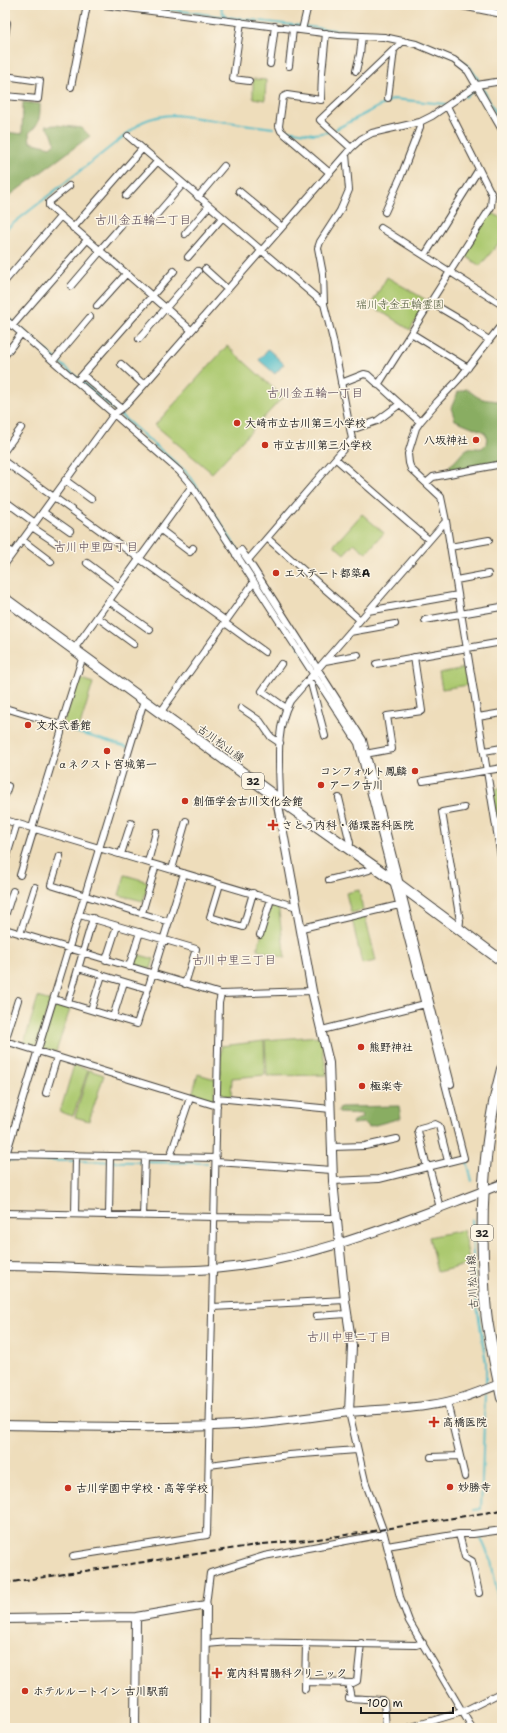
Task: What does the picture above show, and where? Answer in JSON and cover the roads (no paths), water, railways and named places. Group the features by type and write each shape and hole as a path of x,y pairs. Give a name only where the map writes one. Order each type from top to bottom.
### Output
{"main road":[{"name":"古川松山線","path":"5,599 280,800 397,883 502,961"},
{"name":"古川松山線","path":"502,1069 496,1093 486,1152 482,1213 484,1297 487,1325 501,1383 502,1398"}],"street":[{"path":"71,87 87,5"},
{"path":"104,5 293,29 303,27 326,33 384,37 416,44 454,60 468,71 479,84 502,130"},
{"path":"303,27 308,5"},
{"path":"457,5 502,14"},
{"path":"241,22 233,78 249,80"},
{"path":"5,23 7,23 5,36"},
{"path":"270,64 275,26"},
{"path":"289,66 293,29"},
{"path":"326,33 321,100 287,95 283,97 279,126 281,131 330,173"},
{"path":"356,71 362,36"},
{"path":"351,148 320,120 403,41"},
{"path":"388,98 394,50"},
{"path":"5,76 40,81 38,99 5,96"},
{"path":"5,564 65,480 117,411 144,385 351,148 361,139 372,133 420,122 479,84 502,81"},
{"path":"378,385 493,200 480,169 447,106"},
{"path":"385,212 401,176 420,127 420,122"},
{"path":"128,136 324,304"},
{"path":"73,228 142,149"},
{"path":"248,560 352,439 324,304 323,274 318,248 320,242 340,211 349,190 346,154"},
{"path":"126,196 157,162"},
{"path":"198,197 224,166"},
{"path":"425,255 480,169"},
{"path":"151,221 183,184"},
{"path":"69,186 49,202 49,206 191,330"},
{"path":"239,191 282,227"},
{"path":"185,234 209,206"},
{"path":"5,281 60,217"},
{"path":"188,257 222,218"},
{"path":"71,286 121,226"},
{"path":"382,228 502,305"},
{"path":"14,324 87,240"},
{"path":"205,269 228,289"},
{"path":"80,378 174,271"},
{"path":"139,339 198,271"},
{"path":"97,306 126,274"},
{"path":"430,302 464,322 489,340"},
{"path":"54,359 90,318"},
{"path":"5,319 14,324 21,334 80,378 117,411 179,471 192,486 238,553 254,582 326,688 364,755 431,1016 464,1158 380,1179 333,1181"},
{"path":"502,324 468,368 420,422 416,428 408,454 408,463 411,469 441,497 502,862"},
{"path":"411,333 468,368"},
{"path":"5,355 21,334"},
{"path":"121,364 144,385"},
{"path":"341,383 364,374 368,375 420,422"},
{"path":"80,378 117,411"},
{"path":"351,430 377,421 400,404"},
{"path":"5,450 22,428"},
{"path":"336,459 430,540"},
{"path":"426,483 433,477 502,464"},
{"path":"6,466 53,497 265,652"},
{"path":"65,480 91,499"},
{"path":"74,649 192,486"},
{"path":"5,502 56,543"},
{"path":"42,512 70,531"},
{"path":"446,521 290,701 286,708 282,722 280,744 280,800 278,805 302,928 312,991 329,1063 332,1170 345,1300 352,1346 348,1412 371,1499 384,1534 400,1597 409,1621 472,1728"},
{"path":"161,530 190,552 193,548"},
{"path":"267,538 360,620"},
{"path":"22,540 51,562"},
{"path":"450,547 489,540"},
{"path":"5,548 13,553"},
{"path":"238,553 241,550 248,560 315,671"},
{"path":"87,563 119,587"},
{"path":"456,580 488,574"},
{"path":"160,712 254,582"},
{"path":"368,611 458,595"},
{"path":"109,601 150,630"},
{"path":"425,620 501,607"},
{"path":"97,617 134,644"},
{"path":"350,632 395,624"},
{"path":"376,664 502,642"},
{"path":"325,660 358,655"},
{"path":"20,875 61,733 61,725 83,656"},
{"path":"364,755 392,749 387,716 422,711 414,657"},
{"path":"281,664 262,691 286,708"},
{"path":"308,680 311,683 325,736"},
{"path":"144,701 70,949 5,1156 110,1160 145,1160 170,1157 332,1170"},
{"path":"5,708 61,725"},
{"path":"241,708 260,721 271,737 280,744"},
{"path":"478,717 502,713"},
{"path":"484,751 502,748"},
{"path":"364,755 397,883 399,905 405,917"},
{"path":"423,781 502,768"},
{"path":"5,795 8,786"},
{"path":"339,798 350,843 349,849"},
{"path":"459,929 460,921 442,812 464,808"},
{"path":"5,820 297,907"},
{"path":"172,869 186,821"},
{"path":"5,862 17,823"},
{"path":"121,854 131,823"},
{"path":"148,862 156,832"},
{"path":"60,856 51,885 169,922"},
{"path":"142,914 156,865"},
{"path":"329,880 369,870 372,865"},
{"path":"54,999 137,1024 184,873"},
{"path":"220,884 210,917 243,927 253,893"},
{"path":"20,934 35,887"},
{"path":"5,916 13,891"},
{"path":"260,935 271,899"},
{"path":"302,928 399,905"},
{"path":"80,914 196,949 185,984"},
{"path":"68,1003 93,918"},
{"path":"106,960 117,926"},
{"path":"5,929 221,994 312,991"},
{"path":"129,967 140,932"},
{"path":"78,968 148,989"},
{"path":"91,1010 102,975"},
{"path":"422,981 425,1004 431,1016 451,1084"},
{"path":"113,1017 124,982"},
{"path":"73,1556 207,1535 219,1003 221,994"},
{"path":"18,1000 5,1041 217,1106"},
{"path":"322,1030 425,1004"},
{"path":"46,1093 57,1057"},
{"path":"170,1157 190,1098"},
{"path":"217,1098 331,1109"},
{"path":"440,1208 418,1130 420,1128 435,1124 439,1126 448,1161"},
{"path":"332,1147 365,1146 397,1139"},
{"path":"75,1214 76,1159"},
{"path":"109,1215 110,1160"},
{"path":"143,1216 145,1160"},
{"path":"5,1266 174,1270 214,1269 251,1264 294,1256 339,1245 502,1184"},
{"path":"5,1213 336,1218"},
{"path":"213,1306 345,1300"},
{"path":"316,1316 347,1314"},
{"path":"5,1425 210,1426 306,1419 348,1412 429,1406 447,1402 501,1383"},
{"path":"447,1402 464,1478"},
{"path":"209,1465 357,1450"},
{"path":"431,1457 460,1456"},
{"path":"387,1546 459,1534 473,1534 502,1530"},
{"path":"205,1728 206,1605 210,1573 264,1556 384,1534"},
{"path":"459,1534 465,1557 472,1561 480,1592"},
{"path":"5,1619 136,1617 206,1605"},
{"path":"135,1728 136,1617"},
{"path":"206,1644 230,1642 416,1645 422,1643"},
{"path":"305,1689 306,1643"},
{"path":"305,1682 348,1683 357,1681 361,1643"},
{"path":"348,1683 350,1698 382,1700 384,1702 386,1728"},
{"path":"408,1728 462,1712 502,1692"}],"water":[{"path":"268,349 284,364 275,374 259,360"}],"waterway":[{"path":"139,5 225,17"},
{"path":"221,5 222,12 227,17 335,30 375,33 421,42 456,57 468,65 476,76 501,123"},
{"path":"465,97 472,92"},
{"path":"336,129 393,99 446,104"},
{"path":"5,230 146,120 166,115 175,115 273,128"},
{"path":"286,130 314,134 328,132"},
{"path":"5,315 185,471 192,479 238,550"},
{"path":"240,554 332,697"},
{"path":"69,730 127,747"},
{"path":"466,1157 472,1181"},
{"path":"6,1160 207,1163"},
{"path":"472,1219 474,1287 486,1363 486,1383"},
{"path":"474,1510 481,1509 485,1394"},
{"path":"481,1538 491,1561 496,1586 502,1640"}],"railway":[{"path":"5,1583 263,1544 318,1539 373,1531 502,1510"}],"place":[{"name":"大崎市立古川第三小学校","path":"237,423"},
{"name":"八坂神社","path":"476,440"},
{"name":"市立古川第三小学校","path":"265,445"},
{"name":"エステート都築A","path":"276,573"},
{"name":"文水弐番館","path":"28,725"},
{"name":"αネクスト宮城第一","path":"107,751"},
{"name":"コンフォルト鳳麟","path":"415,771"},
{"name":"アーク古川","path":"321,785"},
{"name":"創価学会古川文化会館","path":"185,801"},
{"name":"さとう内科・循環器科医院","path":"273,825"},
{"name":"熊野神社","path":"361,1047"},
{"name":"極楽寺","path":"362,1086"},
{"name":"高橋医院","path":"434,1422"},
{"name":"妙勝寺","path":"450,1487"},
{"name":"古川学園中学校・高等学校","path":"68,1488"},
{"name":"寛内科胃腸科クリニック","path":"217,1673"},
{"name":"ホテルルートイン 古川駅前","path":"25,1691"}],"district":[{"name":"古川金五輪二丁目","path":"143,220"},
{"name":"古川金五輪一丁目","path":"315,393"},
{"name":"古川中里四丁目","path":"96,547"},
{"name":"古川中里三丁目","path":"234,960"},
{"name":"古川中里二丁目","path":"349,1337"}],"park label":[{"name":"瑞川寺金五輪霊園","path":"400,304"}]}
